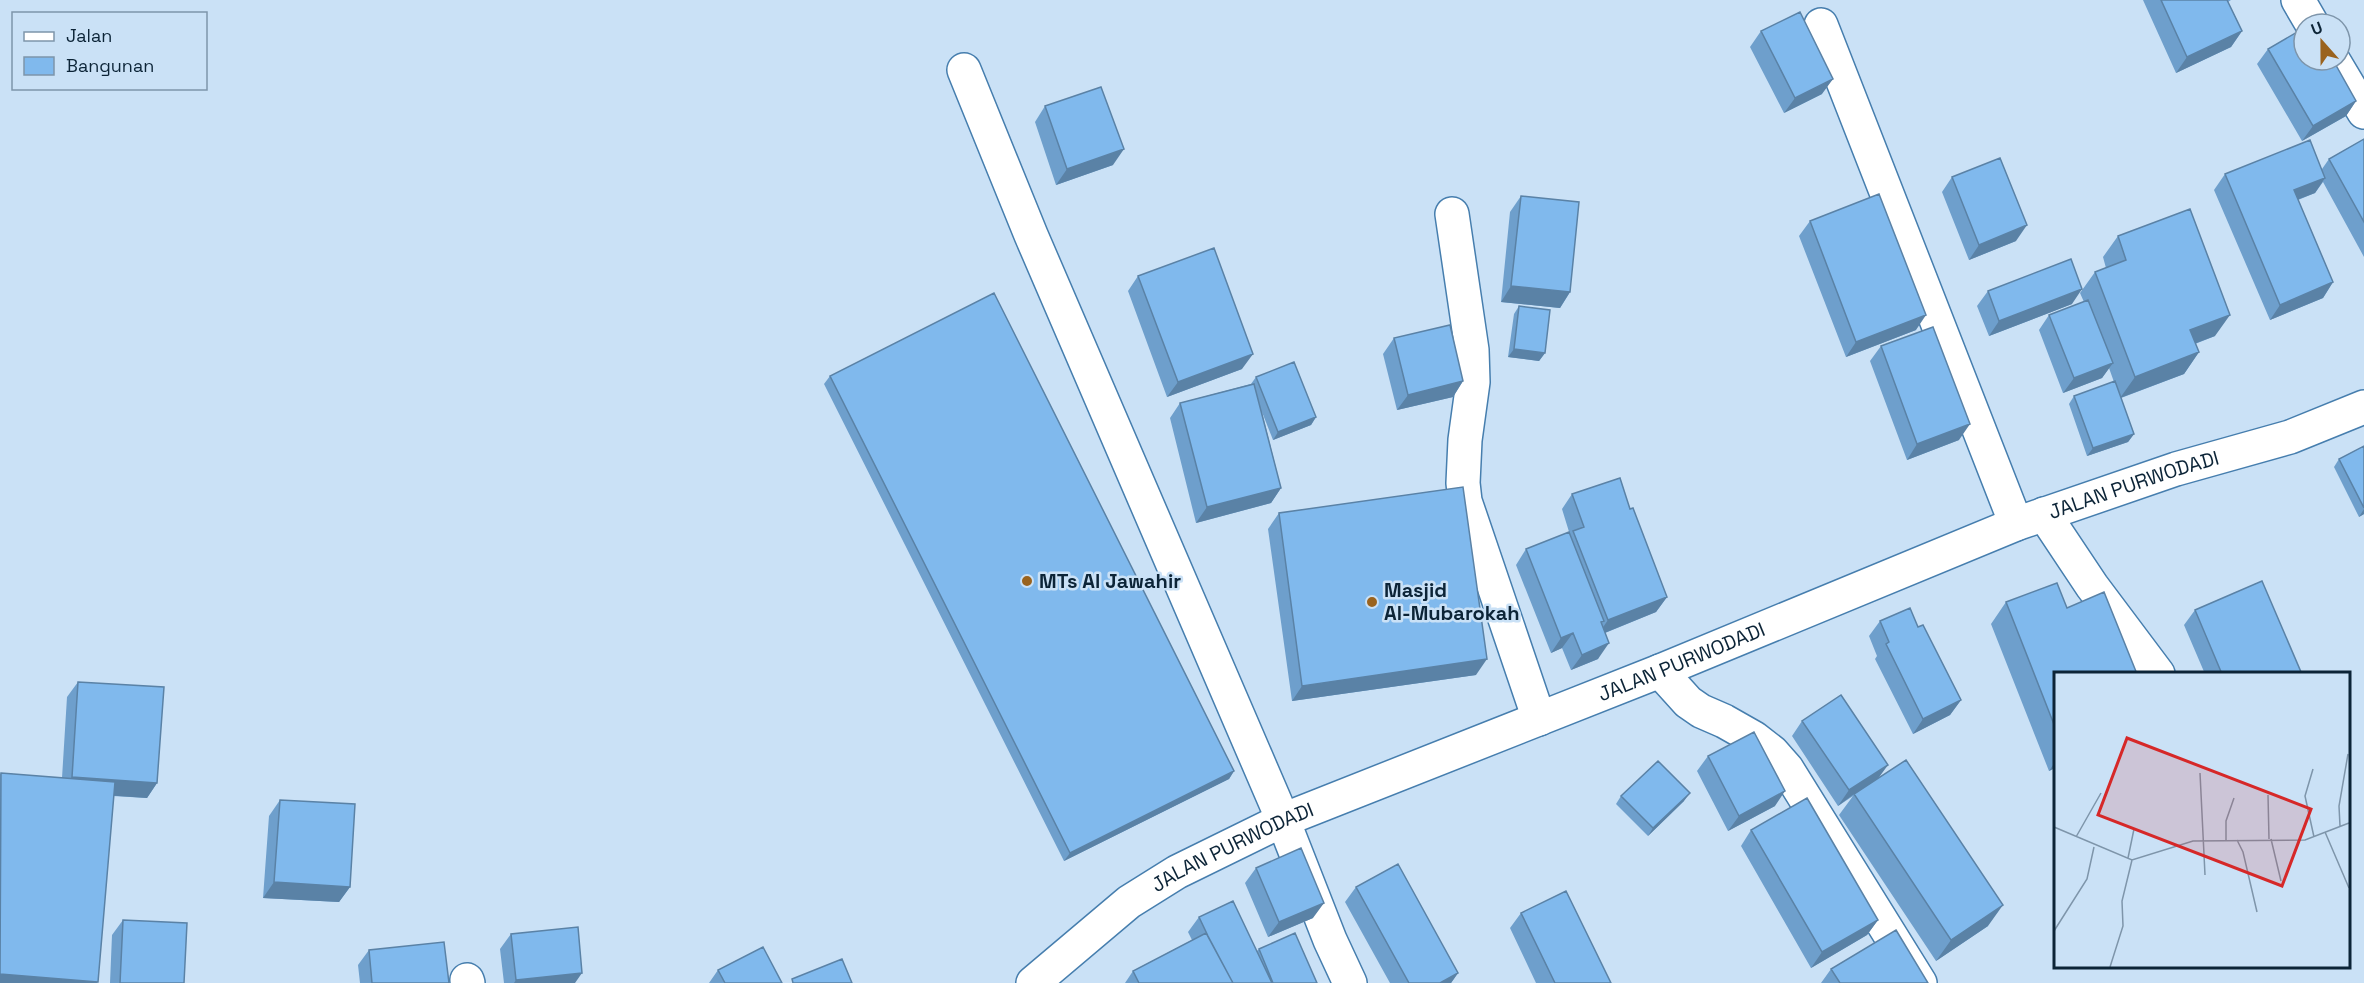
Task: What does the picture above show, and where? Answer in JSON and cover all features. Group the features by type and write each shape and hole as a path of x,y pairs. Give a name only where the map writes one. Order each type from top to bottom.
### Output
{"street":[{"path":"1821,25 2030,519 2092,586 2156,672"},
{"path":"964,70 1031,235 1283,820 1330,940 1350,983"},
{"path":"2340,72 2364,112"},
{"path":"1452,214 1472,350 1473,382 1465,440 1463,483 1465,501 1539,719"},
{"name":"JALAN PURWODADI","path":"1033,983 1129,902 1177,872 1283,820 1660,671 2030,519 2176,469 2290,437 2364,407"},
{"path":"1660,671 1688,702 1744,732 1772,752 1787,769 1920,983"}],"building":[{"path":"2161,0 2227,0 2242,31 2187,57"},
{"path":"1800,12 1833,79 1795,98 1761,31"},
{"path":"2292,35 2292,72 2340,72 2356,101 2313,126 2268,49"},
{"path":"1101,87 1124,149 1067,169 1045,106"},
{"path":"2364,139 2364,222 2329,159"},
{"path":"2310,140 2325,178 2294,190 2333,282 2280,305 2225,174"},
{"path":"2000,158 2027,225 1979,245 1952,177"},
{"path":"1879,194 1926,315 1856,342 1810,221"},
{"path":"1521,196 1579,202 1570,292 1511,286"},
{"path":"2190,209 2230,315 2190,330 2199,352 2135,377 2095,272 2126,260 2118,236"},
{"path":"1214,248 1253,354 1178,382 1138,276"},
{"path":"2071,259 2082,289 1999,321 1988,291"},
{"name":"MTs Al Jawahir","path":"994,293 1234,771 1070,853 830,376"},
{"path":"2088,300 2113,363 2074,378 2049,315"},
{"path":"1519,306 1550,310 1545,353 1514,349"},
{"path":"1450,325 1463,381 1408,395 1394,338"},
{"path":"1933,327 1970,424 1917,444 1881,346"},
{"path":"1294,362 1316,417 1278,432 1256,377"},
{"path":"2115,381 2134,434 2093,448 2074,396"},
{"path":"1254,384 1281,488 1207,507 1180,403"},
{"path":"2364,446 2364,508 2339,459"},
{"path":"1620,478 1630,509 1633,508 1667,597 1608,620 1573,531 1584,527 1572,494"},
{"name":"Masjid Al-Mubarokah","path":"1463,487 1487,659 1302,686 1279,513"},
{"path":"1569,532 1604,621 1601,622 1609,643 1582,655 1573,633 1561,638 1526,549"},
{"path":"2262,581 2301,672 2221,672 2195,610"},
{"path":"2057,583 2067,608 2104,592 2136,672 2054,672 2054,724 2006,602"},
{"path":"1910,608 1918,627 1923,625 1961,700 1923,719 1886,644 1889,642 1880,621"},
{"path":"78,682 164,687 157,783 72,777"},
{"path":"1841,695 1888,765 1849,790 1802,721"},
{"path":"1754,732 1785,791 1739,816 1708,756"},
{"path":"1906,760 2003,905 1951,940 1854,794"},
{"path":"1658,761 1690,793 1653,828 1621,796"},
{"path":"1,773 115,782 98,982 0,974"},
{"path":"1807,798 1878,920 1822,952 1751,830"},
{"path":"280,800 355,804 350,887 274,882"},
{"path":"1301,848 1324,903 1279,922 1256,868"},
{"path":"1398,864 1458,973 1440,983 1409,983 1356,887"},
{"path":"1566,891 1611,983 1555,983 1521,913"},
{"path":"1233,901 1272,983 1233,983 1208,936 1199,917"},
{"path":"123,920 187,923 184,983 120,983"},
{"path":"578,927 582,973 516,980 511,934"},
{"path":"1896,930 1928,983 1840,983 1831,969"},
{"path":"1206,933 1233,983 1139,983 1133,971"},
{"path":"1295,933 1317,983 1273,983 1259,949"},
{"path":"444,942 449,983 372,983 369,950"},
{"path":"763,947 782,983 725,983 718,970"},
{"path":"842,959 852,983 793,983 792,979"}],"place":[{"name":"MTs Al Jawahir","path":"1027,581"},
{"name":"Masjid Al-Mubarokah","path":"1372,602"}]}
